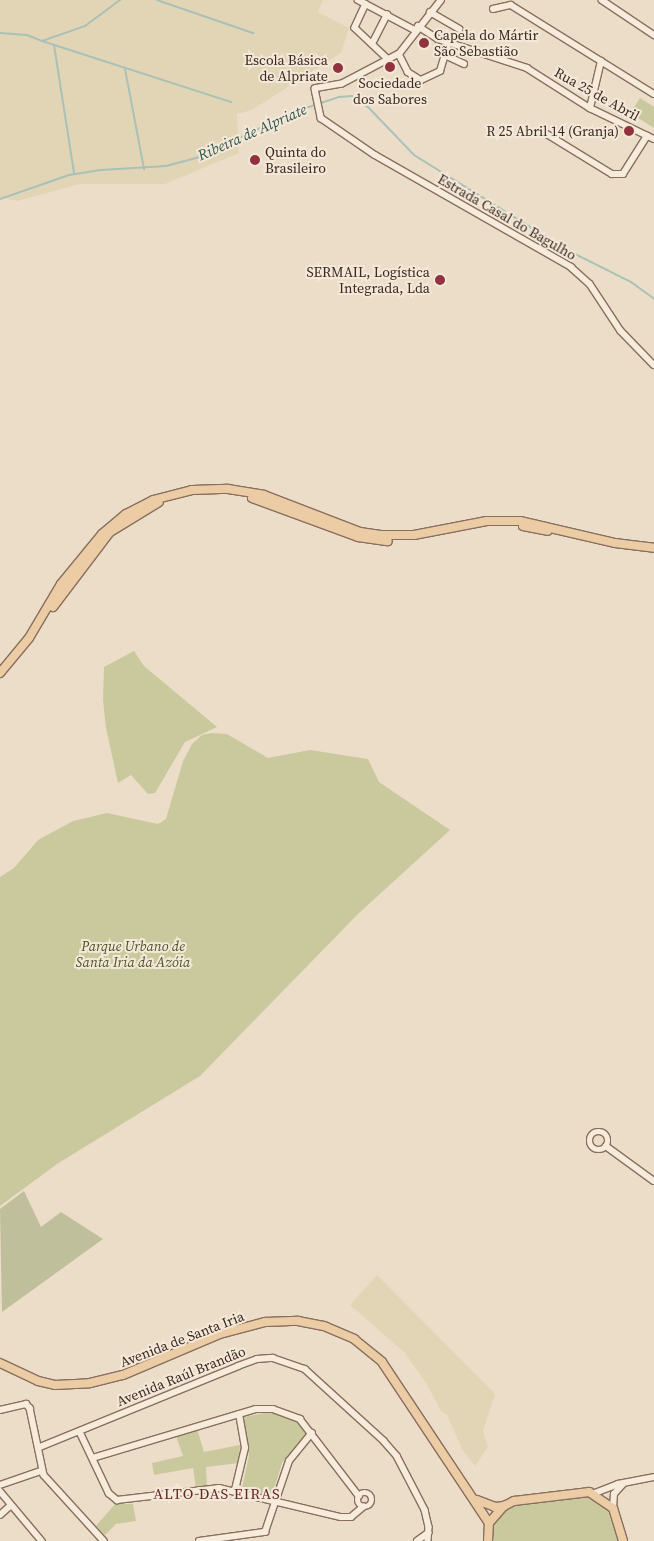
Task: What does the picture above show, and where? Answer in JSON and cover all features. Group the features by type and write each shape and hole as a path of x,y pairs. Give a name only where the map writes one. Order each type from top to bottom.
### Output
{"main road":[{"path":"0,674 29,638 61,584 102,534 126,514 153,500 192,490 228,489 264,495 360,532 381,535 414,535 487,522 520,521 615,543 654,548"},
{"path":"0,674 110,532 162,501 200,493 241,495 343,532 379,540 415,540 488,527 520,526 615,548 654,552"},
{"name":"Avenida de Santa Iria","path":"0,1363 38,1381 55,1384 90,1383 123,1374 220,1334 256,1324 298,1321 324,1326 354,1339 382,1362 490,1524"},
{"path":"473,1498 495,1507 576,1492 596,1493 613,1508 623,1541"},
{"path":"488,1541 490,1524 504,1506"}],"street":[{"name":"Rua 25 de Abril","path":"358,0 449,42 527,68 590,108 654,139"},
{"path":"366,4 356,28 388,59 399,54 416,28 439,0"},
{"path":"602,0 654,34"},
{"path":"493,9 511,5 654,94"},
{"path":"430,12 459,29"},
{"path":"372,44 387,15"},
{"path":"399,54 408,72 421,80 440,71 449,42"},
{"path":"445,55 464,64"},
{"name":"Estrada Casal do Bagulho","path":"388,59 342,84 315,89 321,118 375,155 571,267 590,284 621,332 654,365"},
{"path":"590,108 600,61"},
{"path":"548,134 612,174 623,174 647,136"},
{"path":"606,1146 654,1181"},
{"name":"Avenida Raúl Brandão","path":"40,1447 257,1359 273,1358 305,1369 397,1456 425,1510 428,1541"},
{"path":"0,1410 26,1404 30,1408 44,1466 41,1471 0,1485"},
{"path":"93,1458 263,1408 292,1413 312,1433 359,1496 359,1504 363,1507"},
{"path":"235,1490 245,1448 239,1415"},
{"path":"80,1432 109,1494 117,1500 189,1490 235,1490 341,1517 351,1517 363,1507 371,1504 372,1498 365,1493 359,1496"},
{"path":"198,1541 265,1532 289,1461 312,1433"},
{"path":"41,1471 104,1541"},
{"path":"596,1493 625,1482 654,1476"},
{"path":"613,1508 614,1494 625,1482"},
{"path":"0,1490 10,1506 42,1541"},
{"path":"0,1515 10,1506"},
{"path":"417,1541 428,1534"}],"shaded area":[{"path":"0,0 323,0 318,12 349,28 341,53 252,110 237,114 239,153 165,184 80,184 17,201 0,197"},
{"path":"377,1275 495,1394 483,1431 488,1447 475,1466 462,1449 447,1415 441,1411 426,1383 404,1352 350,1305"}],"green space":[{"path":"640,98 654,107 654,128 630,113"},
{"path":"134,651 144,666 217,727 185,742 155,793 148,794 131,775 118,783 106,728 103,700 104,667"},
{"name":"Parque Urbano de Santa Iria da Azóia","path":"211,733 227,734 268,758 310,750 368,759 379,782 450,830 358,914 200,1076 57,1164 0,1206 0,877 14,868 38,840 73,821 107,813 158,824 166,819 183,761 192,744 202,735"},
{"path":"24,1191 41,1227 61,1212 103,1239 2,1312 0,1209"},
{"path":"269,1412 295,1419 306,1433 282,1463 271,1499 242,1488 249,1456 244,1417"},
{"path":"197,1429 204,1452 240,1445 239,1463 206,1467 207,1487 196,1488 193,1468 154,1475 152,1463 183,1456 176,1436"},
{"path":"588,1495 607,1508 618,1541 491,1541 493,1526 507,1508 519,1503"},
{"path":"115,1504 133,1504 136,1521 116,1524 105,1535 96,1526"}],"waterway":[{"path":"0,33 27,35 42,41 85,26 120,0"},
{"path":"157,0 253,33"},
{"path":"42,41 231,102"},
{"path":"54,45 74,173"},
{"path":"125,69 144,169"},
{"name":"Ribeira de Alpriate","path":"0,199 69,175 101,170 166,166 200,157 291,113 339,97 352,96 368,107 414,155 569,251 631,282 654,299"}],"place":[{"name":"Capela do Mártir São Sebastião","path":"424,43"},
{"name":"Sociedade dos Sabores","path":"390,67"},
{"name":"Escola Básica de Alpriate","path":"338,68"},
{"name":"R 25 Abril 14 (Granja)","path":"629,131"},
{"name":"Quinta do Brasileiro","path":"255,160"},
{"name":"SERMAIL, Logística Integrada, Lda","path":"440,280"}],"district":[{"name":"ALTO DAS EIRAS","path":"217,1494"}]}
